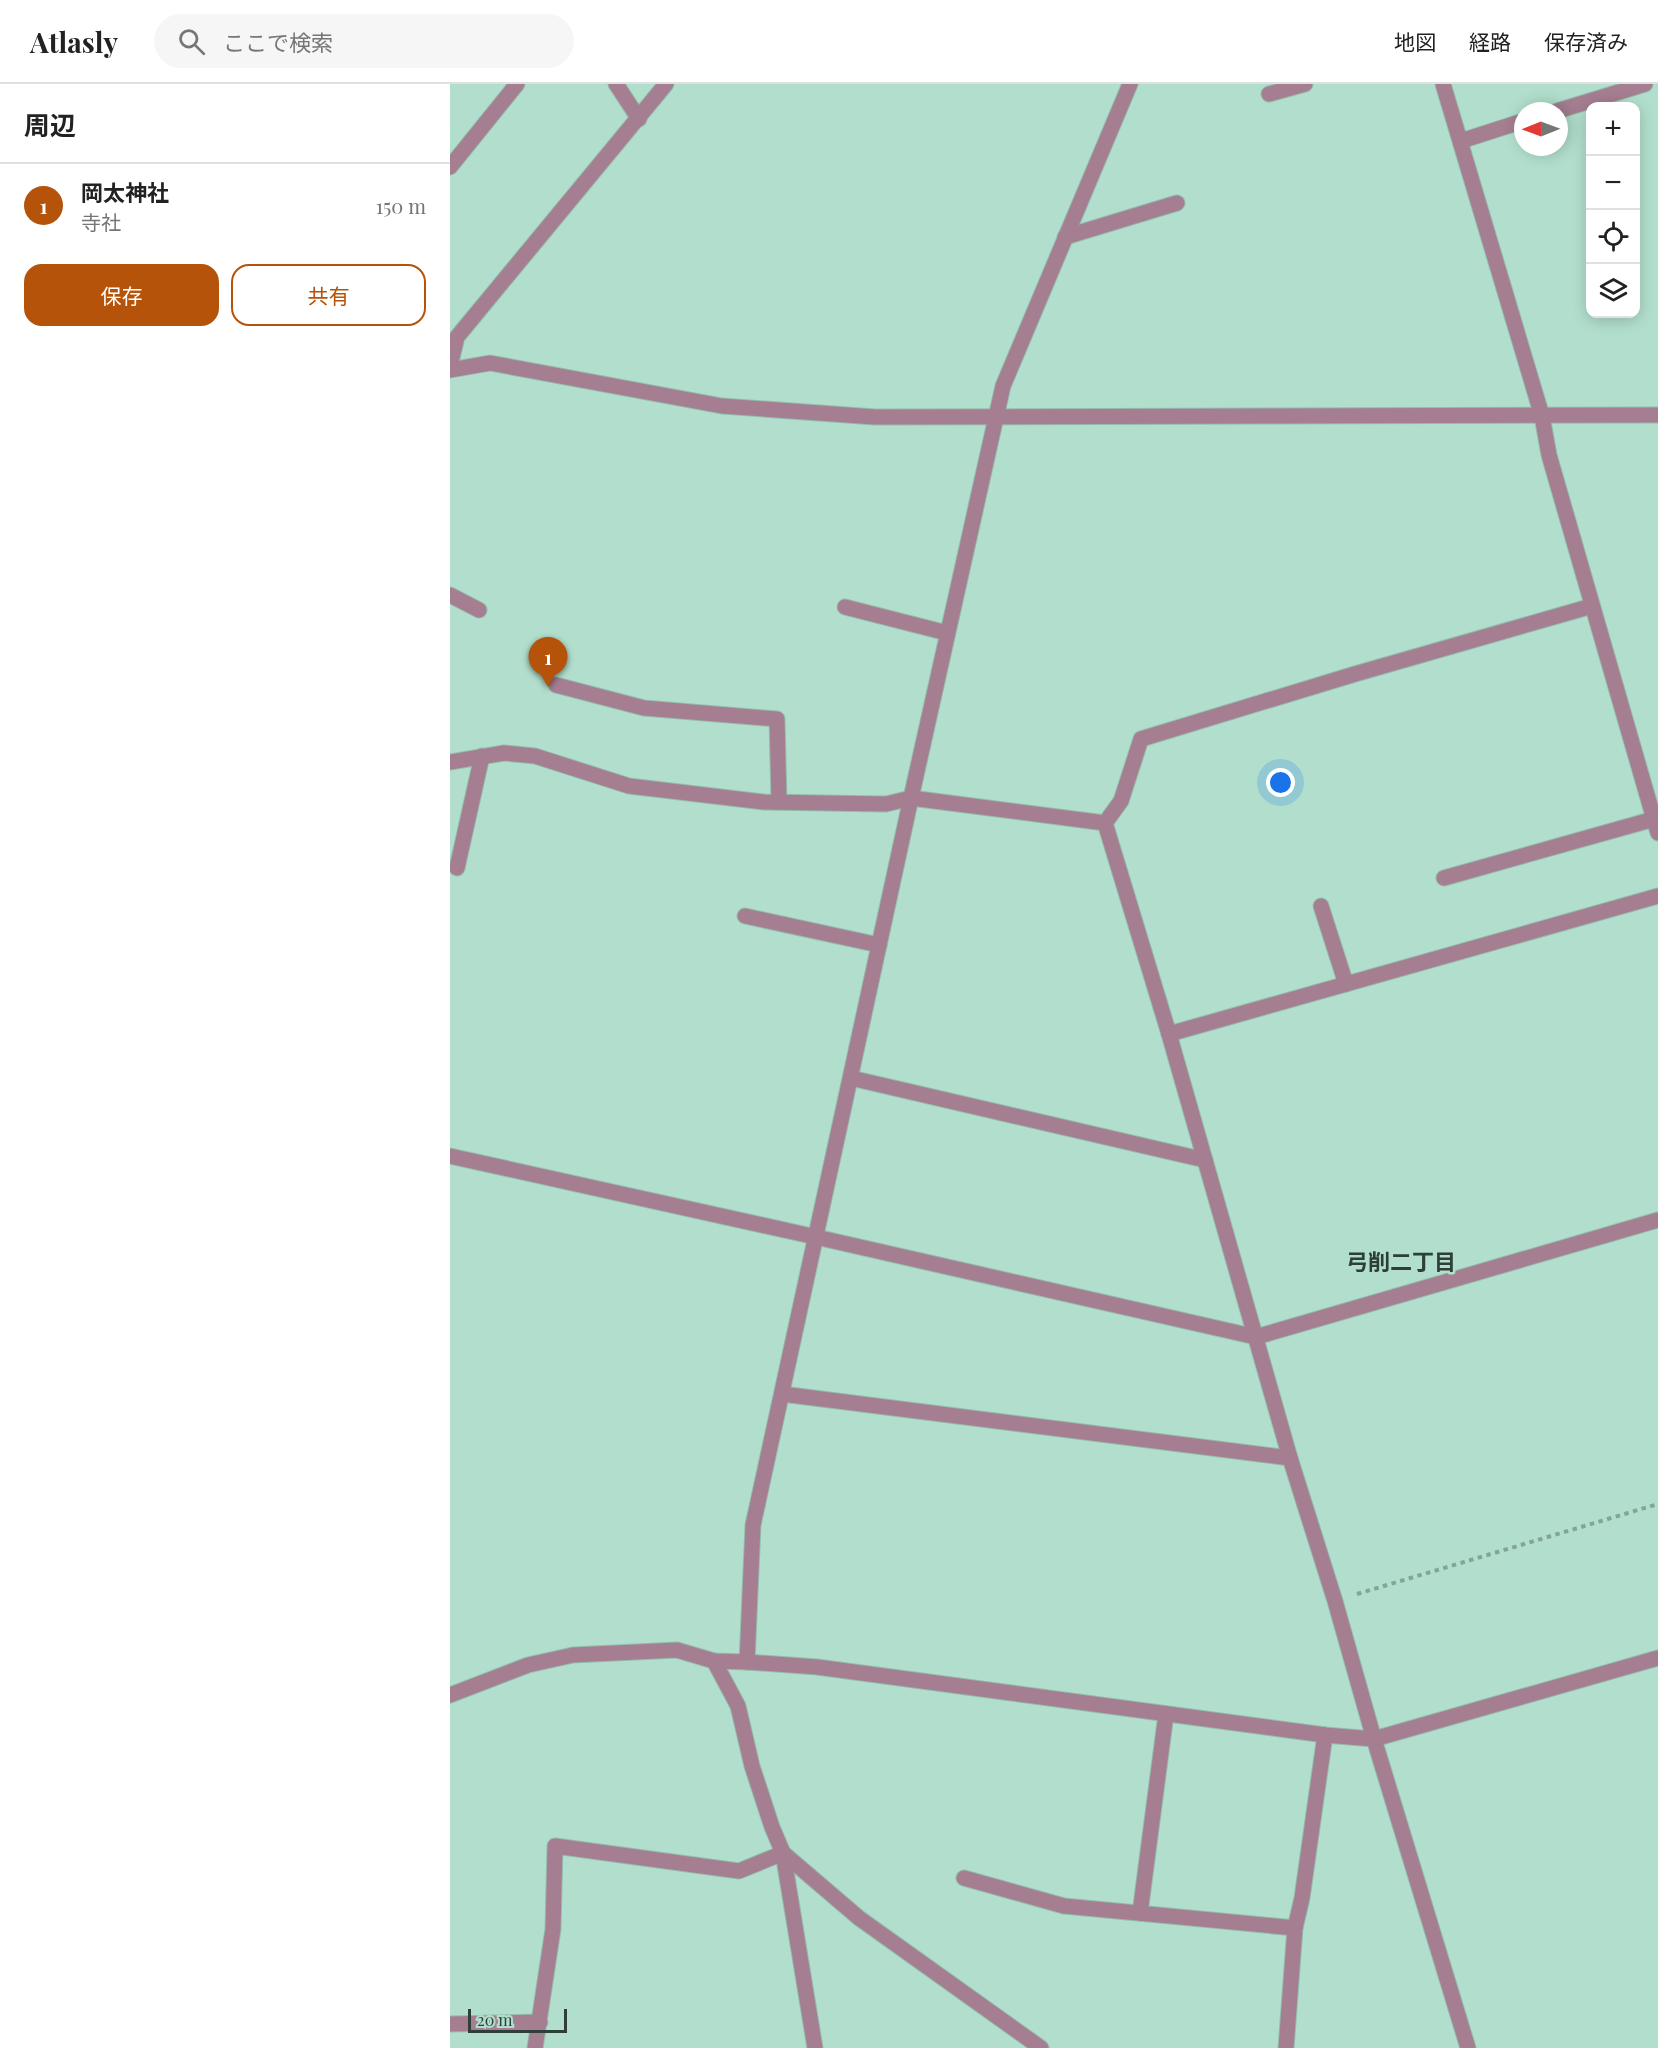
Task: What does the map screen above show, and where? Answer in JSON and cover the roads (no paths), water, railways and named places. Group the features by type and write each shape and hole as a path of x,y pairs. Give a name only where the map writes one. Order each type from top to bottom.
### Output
{"street":[{"path":"453,157 518,84"},
{"path":"616,84 639,119"},
{"path":"666,84 457,337 450,368 490,363 722,406 875,417 1658,415"},
{"path":"747,1662 753,1525 1003,386 1130,84"},
{"path":"1269,94 1305,84"},
{"path":"1443,84 1542,416 1549,455 1656,826 1444,878"},
{"path":"1568,108 1645,84"},
{"path":"1461,141 1514,124"},
{"path":"1065,237 1176,203"},
{"path":"450,595 478,609"},
{"path":"1105,823 1121,801 1141,739 1367,670 1592,606"},
{"path":"845,607 947,633"},
{"path":"556,685 644,708 777,719 779,802"},
{"path":"450,762 504,753 535,756 629,786 779,802 886,804 911,798 1105,823"},
{"path":"457,867 482,756"},
{"path":"1105,823 1169,1034 1290,1458 1468,2048"},
{"path":"1169,1034 1658,896"},
{"path":"1322,906 1346,984"},
{"path":"745,916 879,945"},
{"path":"850,1078 1205,1160"},
{"path":"450,1156 1256,1337 1658,1220"},
{"path":"782,1394 1290,1458"},
{"path":"450,1695 528,1665 573,1655 677,1650 714,1661 817,1667 1325,1736 1374,1739 1658,1658"},
{"path":"714,1661 738,1706 752,1766 783,1853 815,2048"},
{"path":"1140,1913 1166,1714"},
{"path":"1286,2048 1295,1928 1302,1898 1325,1736"},
{"path":"535,2048 553,1929 555,1846 740,1871 783,1853"},
{"path":"783,1853 859,1918 1041,2048"},
{"path":"964,1878 1064,1906 1295,1928"},
{"path":"450,2024 540,2022"}],"place":[{"name":"岡太神社","path":"548,687"}],"district":[{"name":"弓削二丁目","path":"1401,1261"}]}
